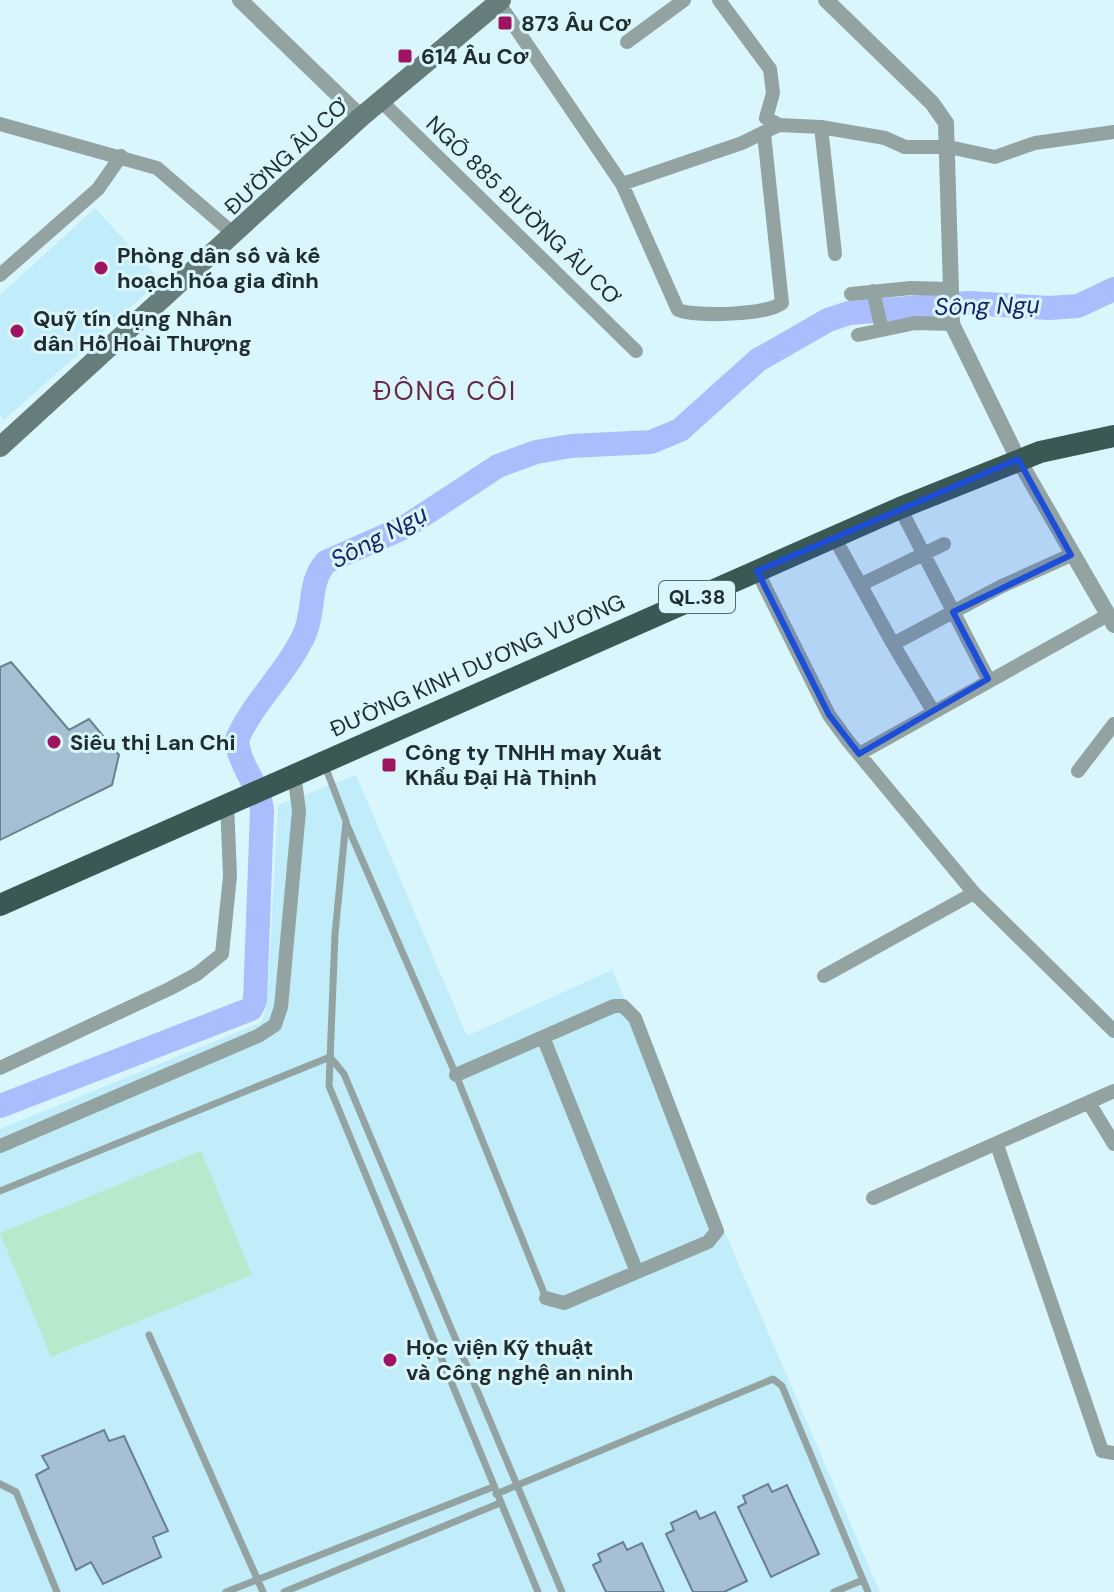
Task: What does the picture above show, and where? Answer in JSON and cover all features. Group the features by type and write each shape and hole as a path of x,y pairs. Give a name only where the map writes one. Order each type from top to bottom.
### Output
{"highway":[{"name":"ĐƯỜNG KINH DƯƠNG VƯƠNG","path":"0,905 229,801 900,508 1018,459 1067,444 1114,436"}],"main road":[{"name":"ĐƯỜNG ÂU CƠ","path":"0,447 361,117 499,1"}],"street":[{"path":"240,0 361,117"},
{"path":"627,42 684,0"},
{"path":"719,0 770,69 773,93 766,118 779,125 821,127 885,138 905,147 949,147 995,157 1035,143 1114,132"},
{"path":"826,0 932,103 946,123 952,324 1018,459 1111,620 988,679 859,754"},
{"path":"499,1 622,184 678,310 750,312 775,309 782,303 764,134"},
{"name":"NGÕ 885 ĐƯỜNG ÂU CƠ","path":"382,102 636,351"},
{"path":"0,124 157,168 235,235"},
{"path":"622,184 764,134 779,125"},
{"path":"821,127 835,254"},
{"path":"0,275 6,260 98,189 121,156"},
{"path":"851,294 950,289"},
{"path":"874,291 882,330"},
{"path":"858,335 935,321 952,324"},
{"path":"900,508 988,679"},
{"path":"834,537 933,711"},
{"path":"860,585 944,544"},
{"path":"893,644 1071,555"},
{"path":"757,571 829,715 859,754 974,893 1114,1031"},
{"path":"1078,771 1114,724"},
{"path":"0,1146 258,1036 275,1025 281,1007 299,811 290,775"},
{"path":"0,1068 169,989 197,974 222,954 230,876 229,801"},
{"path":"824,976 974,893"},
{"path":"456,1075 614,1006 630,1011 700,1180 717,1225 714,1237 564,1303 546,1298"},
{"path":"543,1037 637,1272"},
{"path":"873,1198 1114,1091"},
{"path":"1089,1103 1114,1144"},
{"path":"997,1145 1102,1451 1114,1453"}],"lane":[{"path":"323,760 546,1298"},
{"path":"346,821 335,934 329,1086 538,1592"},
{"path":"0,1191 330,1057"},
{"path":"330,1057 344,1074 562,1592"},
{"path":"149,1335 263,1592"},
{"path":"226,1592 494,1490 516,1485 773,1379 782,1386 868,1592"},
{"path":"0,1484 16,1492 57,1592"},
{"path":"284,1592 500,1503"},
{"path":"834,1592 863,1580"}],"highlighted area":[{"path":"1018,459 1071,555 953,612 988,679 859,754 829,715 757,571"}],"shaded area":[{"path":"95,208 161,280 4,420 0,414 0,295"},
{"name":"Học viện Kỹ thuật và Công nghệ an ninh","path":"356,775 467,1036 612,970 880,1592 0,1592 0,1129 262,1022 267,1005 278,805"}],"green space":[{"path":"201,1151 252,1275 51,1357 0,1233"}],"building":[{"name":"Siêu thị Lan Chi","path":"11,662 69,730 89,719 119,755 112,785 0,840 0,667"},
{"path":"104,1430 109,1441 124,1436 168,1531 153,1537 161,1557 103,1584 91,1562 76,1570 36,1475 49,1468 42,1456"},
{"path":"768,1484 772,1492 787,1485 819,1554 771,1577 738,1507 746,1503 743,1496"},
{"path":"696,1511 700,1519 715,1512 747,1581 724,1592 693,1592 666,1534 674,1530 671,1523"},
{"path":"623,1542 627,1550 642,1543 664,1592 606,1592 593,1565 601,1561 598,1554"}],"waterway":[{"name":"Sông Ngụ","path":"0,1106 251,1009 255,1001 262,811 241,758 237,739 252,712 298,647 308,624 314,587 326,562 405,527 498,466 536,452 571,446 651,442 680,430 758,360 828,320 849,313 970,303 1049,308 1078,306 1114,289"}],"place":[{"name":"873 Âu Cơ","path":"505,23"},
{"name":"614 Âu Cơ","path":"405,56"},
{"name":"Phòng dân số và kế hoạch hóa gia đình","path":"101,268"},
{"name":"Quỹ tín dụng Nhân dân Hồ Hoài Thượng","path":"17,331"},
{"name":"Siêu thị Lan Chi","path":"54,742"},
{"name":"Công ty TNHH may Xuất Khẩu Đại Hà Thịnh","path":"389,765"},
{"name":"Học viện Kỹ thuật và Công nghệ an ninh","path":"390,1360"}],"district":[{"name":"ĐÔNG CÔI","path":"445,391"}]}
